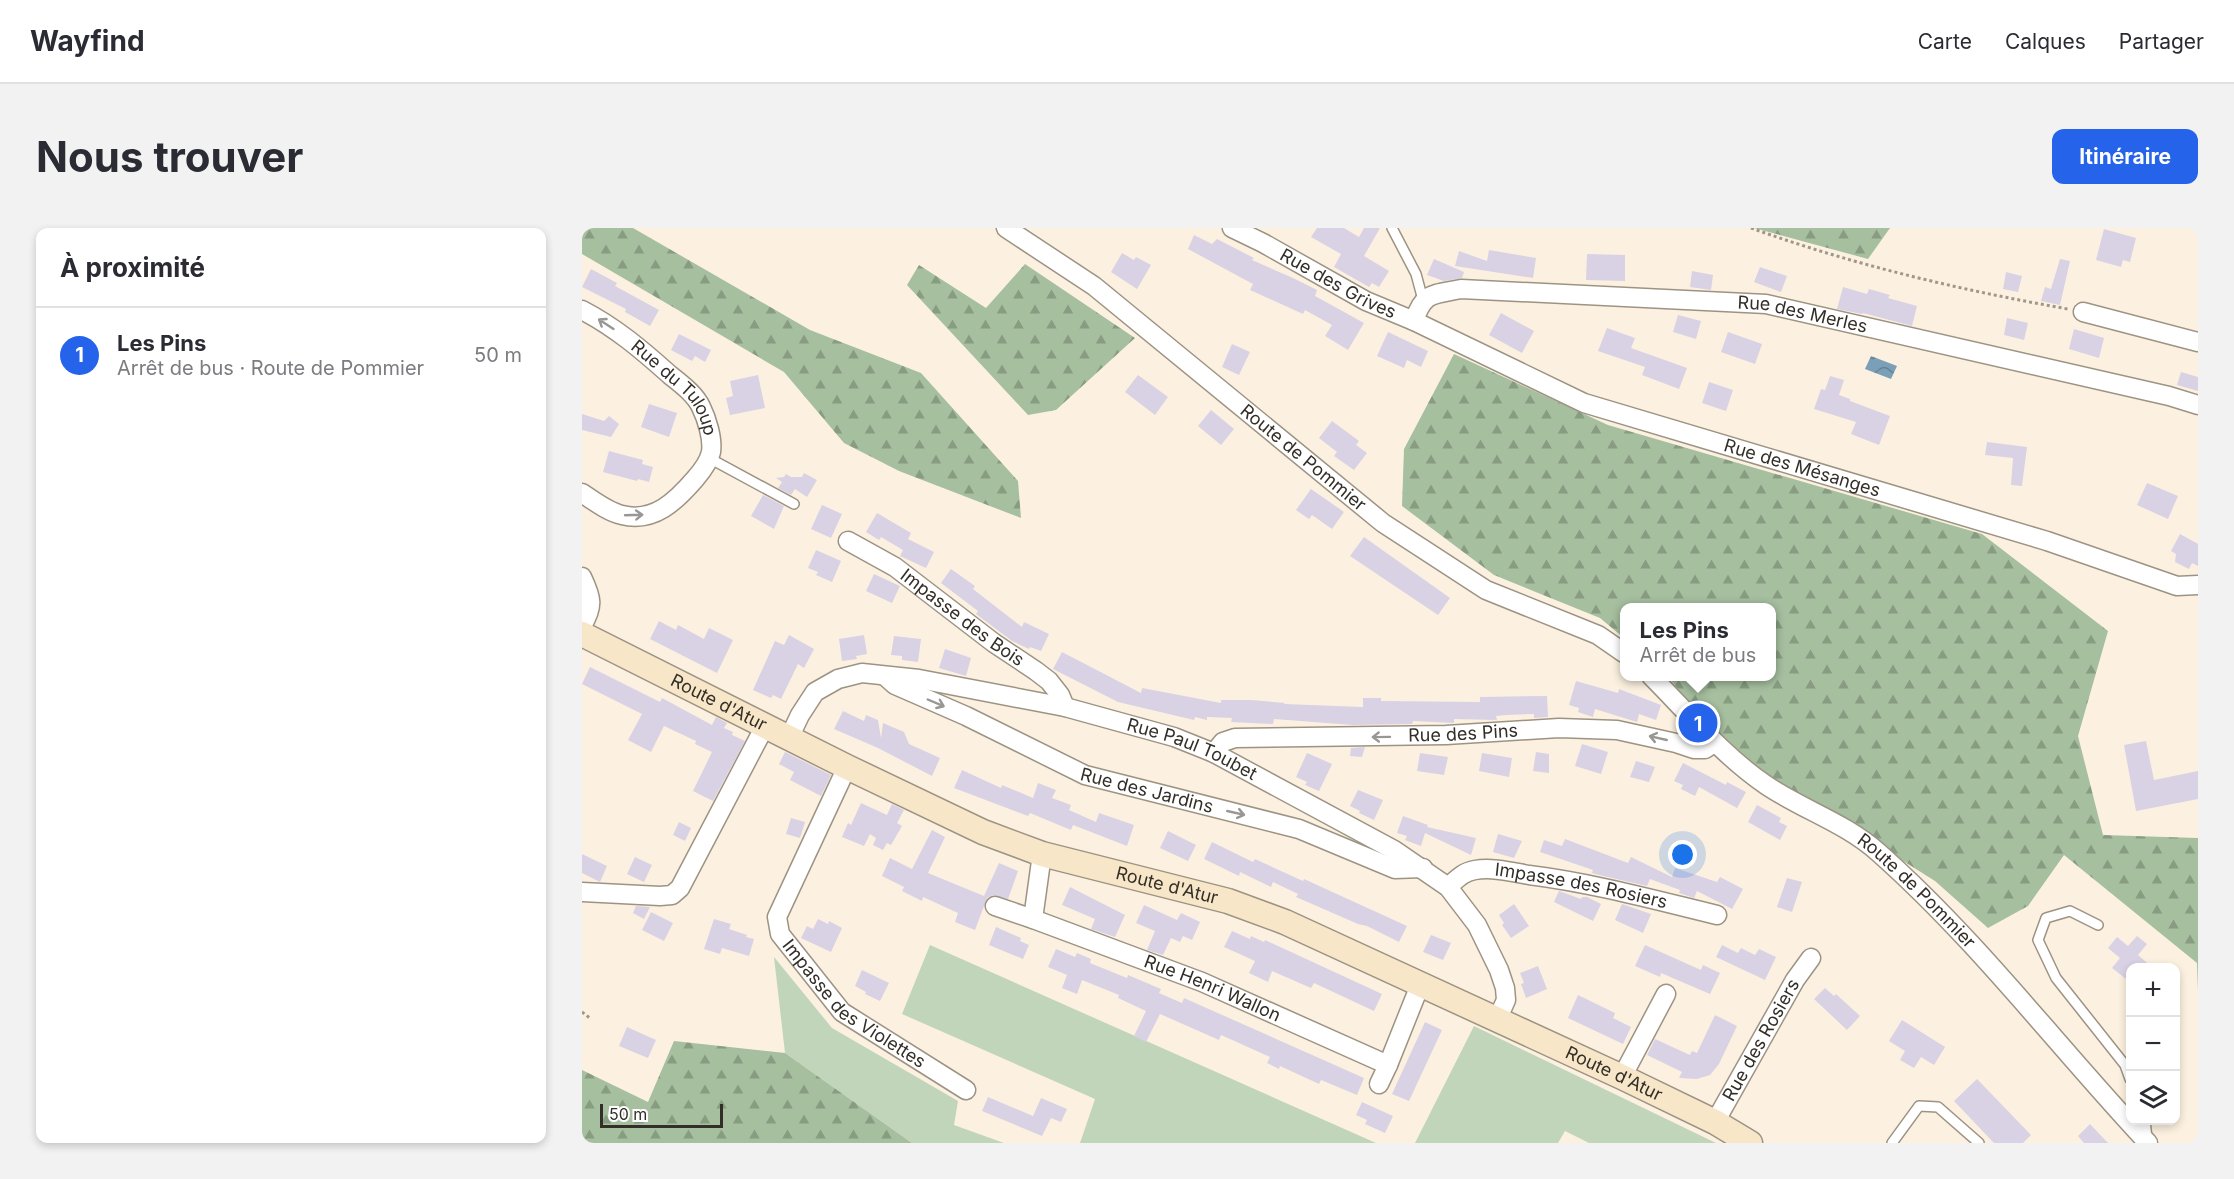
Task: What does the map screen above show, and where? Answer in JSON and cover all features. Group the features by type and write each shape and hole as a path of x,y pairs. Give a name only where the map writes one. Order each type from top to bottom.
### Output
{"main road":[{"name":"Route d'Atur","path":"582,634 847,767 983,832 1042,854 1228,901 1260,912 1622,1077 1715,1122 1750,1143"}],"street":[{"name":"Route de Pommier","path":"1006,228 1094,286 1383,523 1486,590 1598,635 1620,650"},
{"name":"Rue des Grives","path":"1232,228 1366,301 1414,321"},
{"name":"Rue des Merles","path":"1423,300 1432,295 1461,290 1766,304 2198,405"},
{"path":"1414,321 1423,300"},
{"name":"Rue du Tuloup","path":"582,310 632,341 692,394 701,407 711,440 709,458 703,469 677,499 664,509 650,514 623,516 585,497"},
{"path":"2083,312 2198,342"},
{"name":"Rue des Mésanges","path":"1414,321 1584,403 2046,541 2177,586 2198,585"},
{"name":"Impasse des Bois","path":"848,541 895,567 994,643 1036,671 1049,681 1060,695 1065,707"},
{"path":"582,577 591,603 582,626"},
{"name":"Rue Paul Toubet","path":"789,738 807,702 824,685 862,673 919,679 1065,707 1174,737 1214,753 1394,850 1448,887 1477,925 1499,970 1506,1000 1497,1020"},
{"name":"Rue des Jardins","path":"885,675 895,685 966,716 1085,775 1299,829 1395,868 1423,868"},
{"name":"Route de Pommier","path":"1656,681 1714,743 1767,786 1854,833 1879,852 1998,972 2148,1143"},
{"path":"582,892 660,896 672,895 680,888 765,726"},
{"name":"Rue des Pins","path":"1214,753 1223,742 1235,738 1446,735 1559,728 1617,730 1676,742 1694,749 1705,749 1714,743"},
{"name":"Impasse des Violettes","path":"847,767 777,917 780,934 842,1012 966,1090"},
{"path":"1033,919 1042,854"},
{"name":"Impasse des Rosiers","path":"1448,887 1463,874 1475,870 1503,871 1621,891 1717,915"},
{"name":"Rue Henri Wallon","path":"995,906 1202,982 1388,1065"},
{"name":"Rue des Rosiers","path":"1715,1122 1795,980 1811,958"},
{"path":"1379,1084 1420,985"},
{"path":"1622,1077 1666,994"}],"lane":[{"path":"1392,228 1416,274 1423,300"},
{"path":"709,458 794,504"},
{"path":"2098,925 2070,911 2046,918 2038,940 2056,978 2125,1065 2127,1071"},
{"path":"1892,1143 1919,1106 1938,1107 1979,1143"},
{"path":"2146,1125 2148,1143"}],"path":[{"path":"1750,228 1856,263 2004,297 2083,312"},
{"path":"582,1012 591,1019"}],"green space":[{"path":"582,228 633,228 810,330 921,373 1018,481 1021,518 899,471 844,443 784,372 582,254"},
{"path":"1754,228 1890,228 1868,259"},
{"path":"1025,264 1135,338 1056,410 1028,415 907,285 919,265 986,308"},
{"path":"1454,354 1608,425 1982,534 2108,631 2078,736 2103,835 2198,838 2198,992 2197,963 2064,855 2028,906 1988,928 1935,881 1846,825 1780,789 1728,749 1671,681 1776,681 1776,603 1620,603 1620,635 1600,618 1494,575 1402,506 1404,449"},
{"path":"930,945 1376,1143 1080,1143 1095,1099 902,1014"},
{"path":"774,957 832,1028 958,1101 954,1125 1004,1143 912,1143 785,1053"},
{"path":"1474,1026 1716,1143 1589,1143 1565,1131 1558,1143 1415,1143"},
{"path":"674,1041 785,1053 912,1143 582,1143 582,1070 648,1102"}],"water":[{"path":"1871,356 1897,366 1891,379 1865,369"}],"building":[{"path":"1317,228 1344,228 1359,237 1364,228 1380,228 1364,256 1389,271 1379,287 1372,283 1369,287 1334,267 1341,254 1311,237"},
{"path":"2104,229 2136,238 2130,262 2123,260 2121,267 2096,260"},
{"path":"1194,235 1212,244 1217,239 1254,258 1252,260 1317,290 1315,296 1364,323 1348,350 1325,336 1332,325 1305,310 1303,314 1250,290 1253,284 1188,249"},
{"path":"1489,250 1536,258 1533,278 1455,266 1459,251 1487,261"},
{"path":"1122,253 1134,260 1136,257 1151,265 1137,289 1111,272"},
{"path":"1587,254 1625,255 1625,281 1586,280"},
{"path":"1434,259 1464,272 1462,278 1444,281 1427,275"},
{"path":"2060,259 2070,261 2060,305 2041,301 2045,287 2051,289"},
{"path":"1760,267 1787,276 1781,292 1754,282"},
{"path":"591,269 617,283 615,286 659,310 650,326 625,312 626,309 582,287"},
{"path":"1692,271 1713,275 1711,290 1690,287"},
{"path":"2006,272 2022,276 2018,292 2003,289"},
{"path":"1843,287 1867,294 1869,289 1890,295 1888,298 1917,306 1912,326 1863,313 1837,309"},
{"path":"1501,313 1534,331 1522,353 1489,335"},
{"path":"1678,315 1701,321 1696,339 1673,332"},
{"path":"2007,318 2028,323 2024,340 2004,335"},
{"path":"1607,328 1635,338 1631,348 1687,368 1679,389 1642,375 1645,367 1598,351"},
{"path":"2074,329 2104,338 2099,358 2069,349"},
{"path":"1388,332 1428,351 1421,367 1407,360 1404,368 1377,356"},
{"path":"1728,332 1762,344 1755,364 1721,352"},
{"path":"679,334 711,350 705,362 695,356 692,361 671,350"},
{"path":"1232,344 1250,352 1239,375 1222,367"},
{"path":"2181,372 2198,377 2198,391 2177,385"},
{"path":"758,375 765,408 730,415 726,398 733,396 730,381"},
{"path":"1138,375 1168,397 1155,415 1125,392"},
{"path":"1830,376 1844,380 1839,395 1890,416 1879,445 1851,434 1856,422 1814,409 1821,389 1825,390"},
{"path":"1709,382 1733,390 1726,411 1702,403"},
{"path":"649,404 677,413 669,437 641,427"},
{"path":"1211,410 1234,429 1221,445 1198,426"},
{"path":"582,414 604,421 609,416 619,424 611,437 582,430"},
{"path":"1332,421 1359,441 1356,445 1367,453 1354,470 1334,456 1337,452 1319,438"},
{"path":"1987,442 2027,447 2022,486 2011,485 2013,458 1985,455"},
{"path":"609,451 643,460 642,464 653,467 649,482 603,472"},
{"path":"804,473 817,480 807,497 795,489 791,495 778,488 782,482 776,478 784,477 786,474 791,477 802,477"},
{"path":"2147,483 2178,496 2168,519 2137,505"},
{"path":"1311,489 1344,512 1332,529 1312,515 1309,519 1296,510"},
{"path":"763,495 784,506 774,529 751,516"},
{"path":"822,505 842,514 831,538 811,529"},
{"path":"877,513 911,533 908,539 934,552 926,568 900,556 903,550 881,537 879,540 866,532"},
{"path":"2180,534 2198,544 2198,566 2192,563 2189,569 2175,562 2176,554 2171,551"},
{"path":"1364,537 1450,598 1438,615 1350,556"},
{"path":"816,550 841,561 832,582 816,575 818,572 808,568"},
{"path":"951,569 975,586 973,589 1022,627 1024,622 1049,634 1041,651 1030,647 1029,649 1012,641 976,614 978,611 941,583"},
{"path":"874,574 900,586 892,603 866,591"},
{"path":"659,621 676,630 678,625 704,639 709,628 733,640 717,673 650,639"},
{"path":"789,635 814,649 804,668 798,664 781,699 773,695 771,698 753,690 775,641 784,645"},
{"path":"864,635 867,654 856,656 857,659 842,661 839,639"},
{"path":"894,636 921,639 918,662 902,660 902,656 891,655"},
{"path":"945,649 971,658 966,676 939,668"},
{"path":"1062,652 1141,693 1142,688 1221,703 1221,700 1251,700 1284,704 1363,707 1363,698 1381,698 1381,701 1480,702 1480,697 1547,696 1548,717 1534,718 1534,714 1506,715 1496,716 1497,720 1454,719 1454,723 1413,721 1412,724 1353,725 1274,719 1273,724 1231,722 1232,718 1207,717 1207,720 1195,717 1194,720 1118,702 1053,669"},
{"path":"590,667 660,702 662,698 712,725 716,717 727,723 724,728 733,732 732,735 745,741 713,801 693,791 712,752 695,744 696,741 664,726 651,752 628,740 642,714 582,684"},
{"path":"1576,681 1618,693 1619,689 1661,705 1656,720 1639,714 1637,722 1595,709 1593,717 1578,712 1579,708 1569,705"},
{"path":"843,711 864,721 866,715 878,720 881,738 883,723 904,732 909,744 940,758 932,776 878,748 834,729"},
{"path":"2146,741 2154,780 2198,771 2198,799 2136,811 2124,745"},
{"path":"1582,744 1608,752 1601,774 1575,766"},
{"path":"1365,747 1362,757 1350,756 1351,748"},
{"path":"785,752 831,775 821,796 790,780 794,772 779,764"},
{"path":"1536,752 1549,754 1549,773 1533,771"},
{"path":"1307,753 1332,764 1319,791 1305,785 1307,782 1296,777"},
{"path":"1420,753 1448,757 1444,775 1417,771"},
{"path":"1482,753 1512,758 1509,777 1479,771"},
{"path":"1636,761 1655,767 1649,782 1630,777"},
{"path":"1683,763 1726,785 1727,782 1746,792 1737,808 1699,787 1695,796 1681,789 1683,785 1674,781"},
{"path":"962,770 1001,788 1002,785 1033,798 1038,783 1056,790 1052,798 1071,805 1069,810 1096,822 1099,813 1134,825 1127,846 1073,825 1071,830 1030,813 1028,816 954,788"},
{"path":"1358,790 1383,800 1374,820 1350,806"},
{"path":"861,803 887,815 892,804 904,810 897,823 902,826 891,845 887,843 883,850 873,845 876,838 870,834 864,846 842,837 848,823 851,825"},
{"path":"1757,805 1781,818 1779,822 1787,826 1780,840 1748,822"},
{"path":"1403,816 1428,825 1427,827 1476,838 1471,855 1425,833 1421,846 1405,840 1407,836 1397,833"},
{"path":"791,818 805,822 800,838 786,834"},
{"path":"679,822 691,828 685,841 673,835"},
{"path":"932,830 945,837 928,873 984,896 999,863 1018,871 1008,899 993,895 987,898 975,930 955,922 958,913 923,897 922,901 902,891 904,887 882,876 890,858 912,869"},
{"path":"1168,831 1196,845 1188,861 1160,848"},
{"path":"1498,834 1522,841 1514,858 1493,852"},
{"path":"1565,839 1628,863 1631,857 1672,877 1675,868 1717,882 1720,877 1743,889 1732,909 1697,891 1694,898 1650,879 1647,886 1599,875 1592,873 1593,870 1540,852 1544,840 1562,846"},
{"path":"1212,842 1253,862 1255,859 1303,881 1304,879 1407,926 1399,942 1367,926 1296,897 1298,894 1273,882 1271,887 1240,872 1239,876 1204,859"},
{"path":"582,854 607,866 600,882 582,873"},
{"path":"635,857 652,865 644,882 627,874"},
{"path":"1787,878 1802,882 1792,912 1777,907"},
{"path":"1070,887 1125,915 1115,937 1091,929 1095,919 1062,905"},
{"path":"1559,891 1581,899 1587,897 1601,904 1593,921 1554,902"},
{"path":"1514,904 1529,926 1511,938 1502,925 1504,923 1499,915"},
{"path":"1622,904 1651,914 1643,933 1615,920"},
{"path":"1144,905 1177,920 1181,913 1200,922 1192,940 1183,936 1180,942 1171,938 1163,955 1147,950 1155,931 1136,923"},
{"path":"636,906 650,907 644,919 633,913"},
{"path":"651,912 673,923 664,941 642,930"},
{"path":"714,919 731,924 729,929 754,939 749,956 722,948 720,954 704,949"},
{"path":"818,919 828,924 829,921 842,928 831,952 801,938 807,926 813,929"},
{"path":"996,927 1021,938 1020,941 1029,945 1023,959 989,945"},
{"path":"1232,931 1250,939 1251,936 1264,942 1265,940 1382,994 1374,1011 1314,983 1311,988 1272,971 1268,982 1249,973 1255,961 1224,947"},
{"path":"1431,935 1451,943 1443,960 1423,952"},
{"path":"2137,936 2147,944 2138,955 2147,963 2126,963 2126,979 2112,968 2120,958 2108,948 2117,937 2128,946"},
{"path":"1645,945 1701,970 1703,965 1720,973 1710,994 1661,973 1660,977 1635,966"},
{"path":"1722,945 1738,953 1741,948 1755,955 1759,949 1776,957 1765,980 1716,957"},
{"path":"1056,949 1075,957 1077,953 1091,959 1090,963 1161,989 1159,993 1182,1003 1184,998 1364,1078 1357,1095 1321,1080 1319,1084 1280,1066 1279,1069 1267,1063 1270,1057 1221,1035 1219,1040 1160,1014 1146,1042 1134,1036 1146,1011 1118,998 1119,995 1082,980 1077,994 1062,988 1067,975 1048,967"},
{"path":"1538,966 1547,989 1526,998 1520,973"},
{"path":"862,970 889,983 880,1001 855,986"},
{"path":"1825,988 1834,996 1836,994 1860,1016 1847,1030 1814,999"},
{"path":"1578,995 1615,1013 1613,1018 1631,1027 1623,1044 1568,1018"},
{"path":"1715,1015 1737,1026 1719,1064 1710,1075 1697,1079 1679,1078 1682,1072 1647,1055 1655,1039 1690,1055 1692,1051 1697,1053"},
{"path":"1902,1020 1945,1047 1934,1065 1921,1057 1914,1068 1900,1060 1905,1051 1889,1041"},
{"path":"1425,1022 1442,1030 1409,1101 1392,1094"},
{"path":"627,1027 656,1040 648,1058 619,1046"},
{"path":"1977,1079 2031,1135 2023,1143 1994,1143 1954,1101"},
{"path":"988,1097 1033,1116 1041,1098 1067,1109 1061,1122 1051,1118 1042,1136 982,1111"},
{"path":"1362,1102 1393,1116 1385,1133 1365,1124 1367,1120 1356,1115"},
{"path":"2090,1124 2108,1143 2084,1143 2078,1136"}],"place":[{"name":"Les Pins","path":"1698,723"}]}
